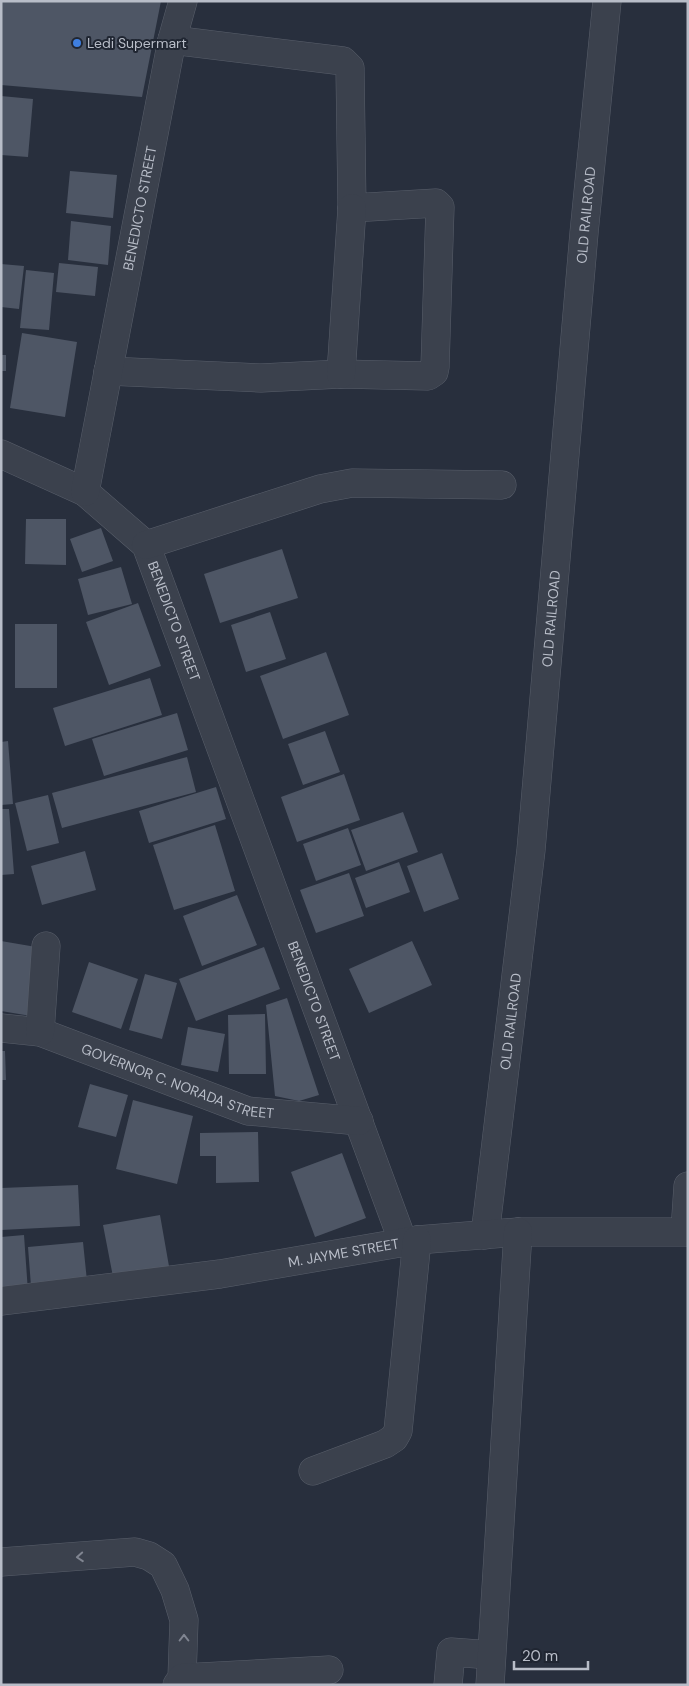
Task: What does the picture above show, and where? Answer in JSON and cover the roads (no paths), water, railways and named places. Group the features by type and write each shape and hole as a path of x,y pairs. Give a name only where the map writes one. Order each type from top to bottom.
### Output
{"street":[{"name":"BENEDICTO STREET","path":"183,1 172,40 85,492 146,545 359,1121 410,1241"},
{"name":"OLD RAILROAD","path":"485,1234 531,850 583,243 607,1"},
{"path":"172,40 343,61 350,68 352,208 341,374"},
{"path":"108,371 261,378 341,374 428,376 434,372 440,207 436,203 352,208"},
{"path":"1,454 85,492"},
{"path":"146,545 320,489 352,483 502,485"},
{"path":"40,1032 46,946"},
{"name":"GOVERNOR C. NORADA STREET","path":"1,1028 40,1032 248,1111 359,1121"},
{"path":"686,1231 688,1186"},
{"name":"M. JAYME STREET","path":"1,1301 220,1274 410,1241 518,1232 686,1231"},
{"path":"490,1685 518,1232"},
{"path":"313,1471 385,1444 394,1438 398,1431 410,1241"},
{"path":"1,1562 135,1552 149,1556 163,1565 175,1590 184,1620 180,1682 329,1670"},
{"path":"448,1685 451,1652 491,1655"}],"place":[{"name":"Ledi Supermart","path":"77,43"}]}
